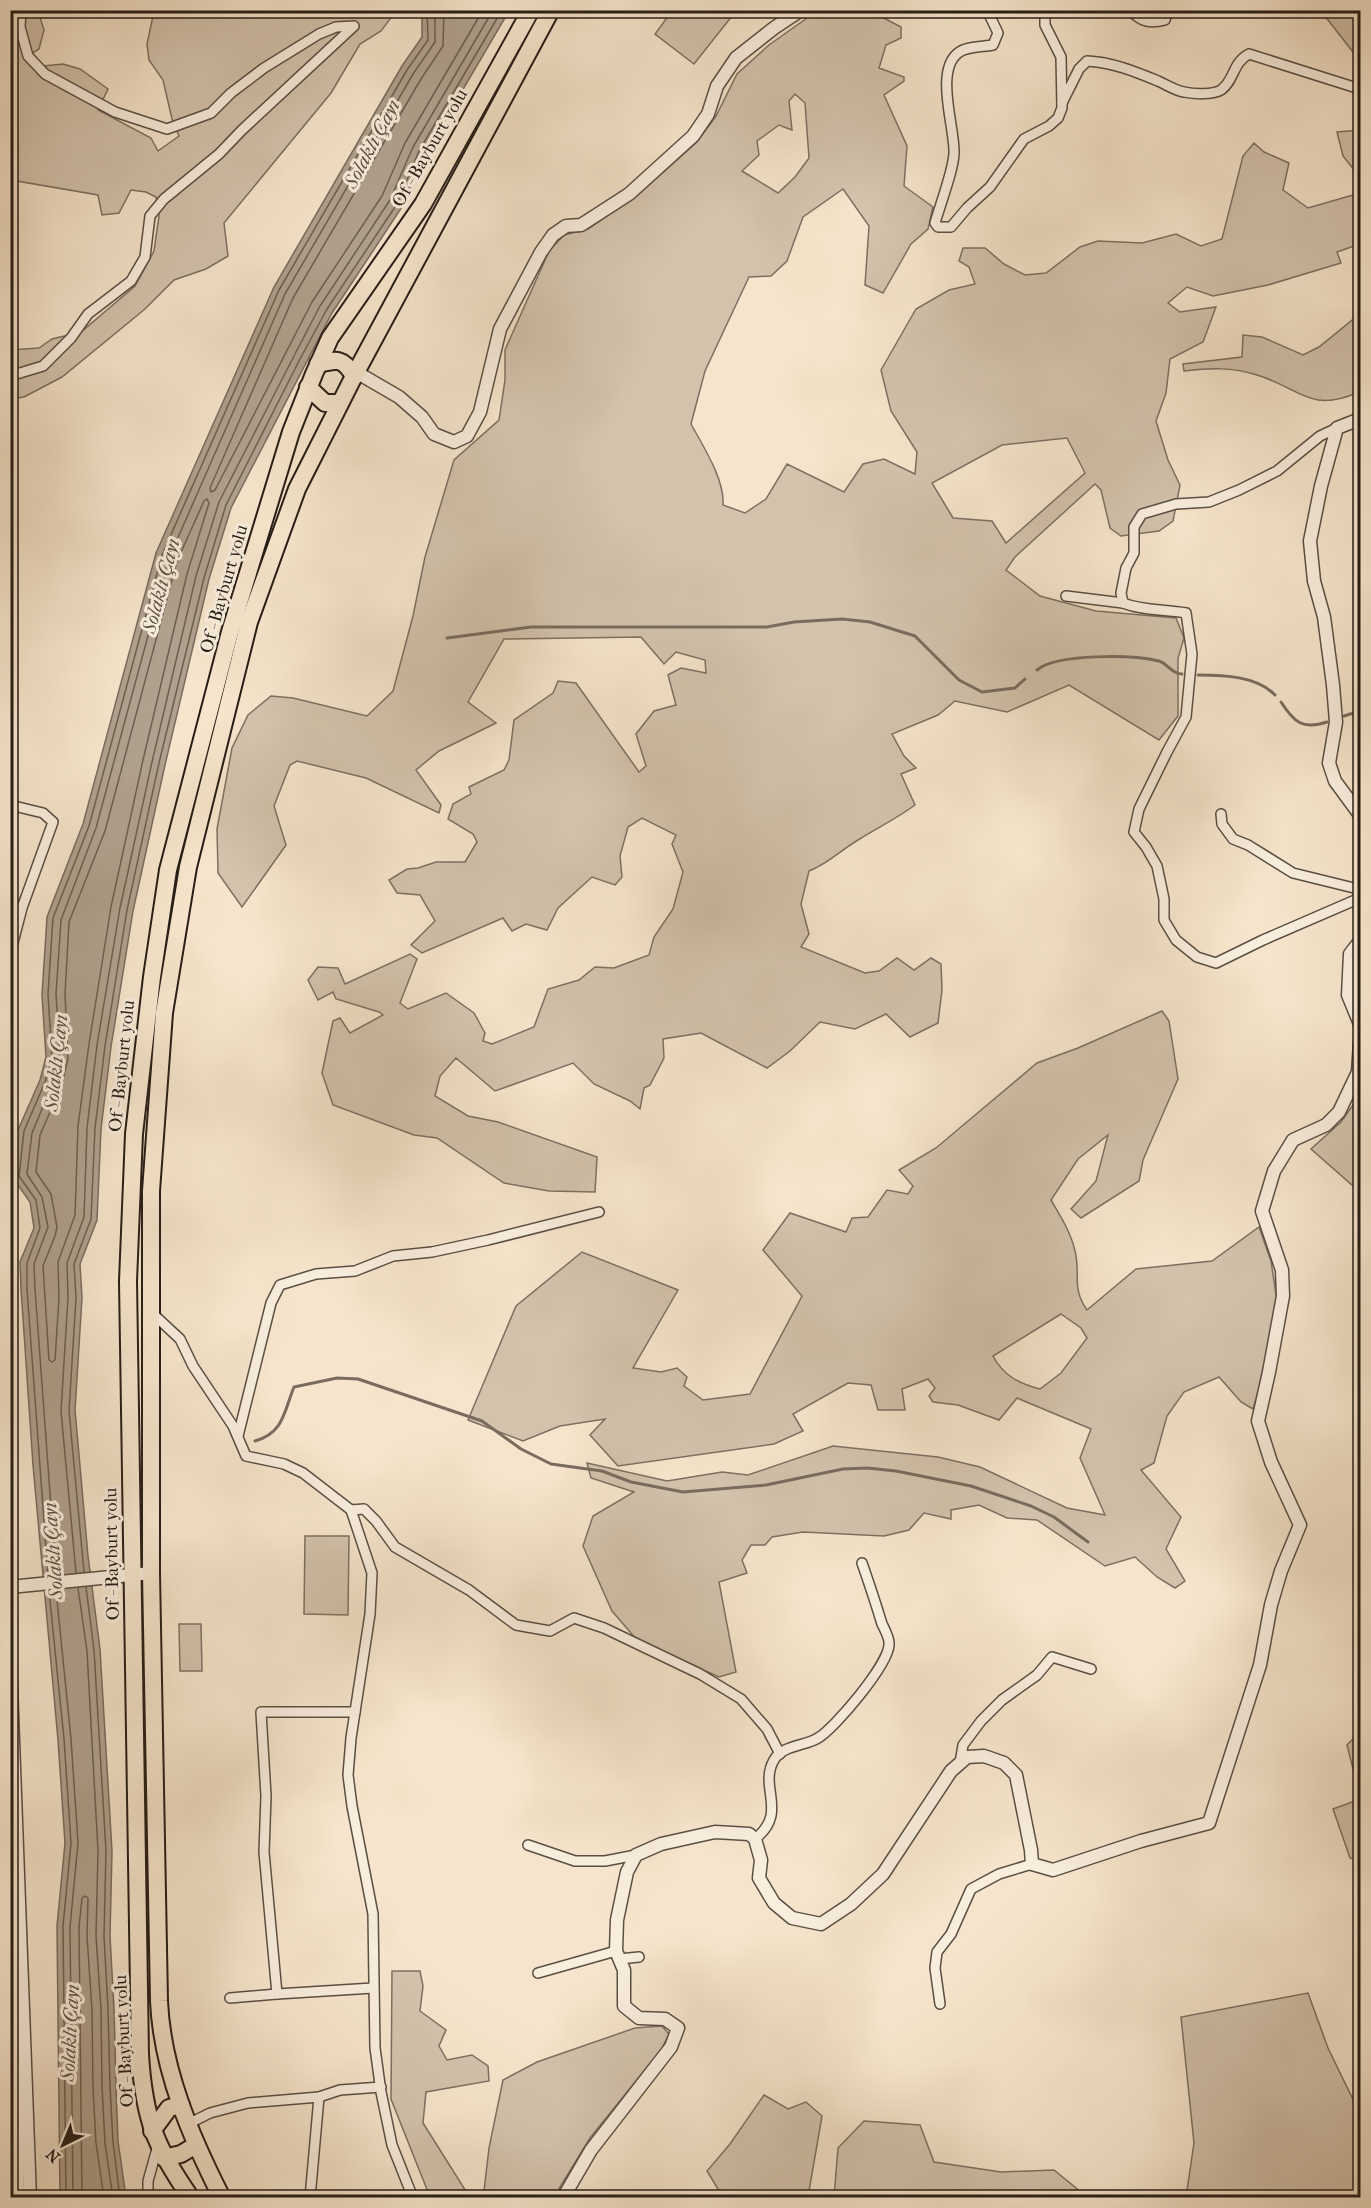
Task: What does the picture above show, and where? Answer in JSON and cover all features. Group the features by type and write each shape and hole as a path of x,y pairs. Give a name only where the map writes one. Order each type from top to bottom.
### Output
{"highway":[{"name":"Of - Bayburt yolu","path":"191,2198 158,2144 143,2089 128,1574 128,1281 134,1134 152,977 168,870 230,632 291,432 318,364 330,338 423,204 531,10"},
{"name":"Of - Bayburt yolu","path":"222,2198 188,2124 172,2076 160,2014 155,1883 151,1573 151,1191 164,1013 188,867 249,622 297,489 355,374 551,10"},
{"path":"318,364 335,360 347,364 355,374"},
{"path":"309,387 325,403 340,403"},
{"path":"182,2105 169,2108 158,2144 181,2154 196,2145"}],"street":[{"path":"10,376 43,366 70,338 88,314 131,282 145,257 150,216 165,199 219,154 354,26 336,27 319,34 264,68 231,93 212,113 167,129 115,112 45,74 28,56 20,27 21,10"},
{"path":"355,374 399,397 422,417 434,434 454,442 467,436 480,412 500,329 541,252 553,235 566,226 581,225 629,194 693,136 708,114 717,86 736,58 801,10"},
{"path":"987,10 998,33 993,45 958,52 951,61 947,73 955,154 935,223 938,227 951,227 990,187 1024,139 1049,126 1058,118 1062,103 1079,69 1087,61 1102,61 1184,92 1200,93 1220,91 1229,82 1241,58 1249,54 1360,89"},
{"path":"1050,10 1045,13 1045,25 1061,57 1062,103"},
{"path":"1130,10 1139,19 1153,23 1165,20 1168,10"},
{"path":"1123,603 1121,593 1126,568 1134,553 1134,527 1142,514 1176,504 1209,502 1239,490 1277,471 1320,436 1360,419"},
{"path":"1337,428 1321,486 1310,541 1314,581 1324,617 1333,685 1336,722 1329,763 1335,781 1360,815"},
{"path":"1066,596 1123,603 1138,609 1186,613 1192,654 1186,717 1139,809 1134,832 1157,866 1164,898 1164,920 1176,940 1197,957 1216,963 1360,898"},
{"path":"10,805 44,813 53,822 22,908 10,954"},
{"path":"1221,814 1222,824 1233,839 1248,845 1293,873 1354,888 1360,887"},
{"path":"1360,941 1350,954 1348,995 1360,1024"},
{"path":"940,2004 935,1968 937,1952 951,1934 970,1889 999,1874 1032,1864 1053,1869 1141,1841 1209,1823 1260,1665 1271,1605 1281,1571 1300,1525 1271,1462 1258,1421 1283,1296 1282,1270 1262,1211 1274,1171 1293,1140 1326,1125 1340,1112 1358,1072 1360,1042"},
{"path":"238,1436 271,1303 280,1285 316,1274 355,1271 393,1256 432,1252 599,1212"},
{"path":"151,1312 180,1339 193,1366 217,1399 238,1436 246,1456 284,1464 303,1473 351,1510 372,1573 370,1614 348,1775 351,1806 373,1914 375,2048 392,2145 413,2198"},
{"path":"351,1510 364,1509 395,1547 469,1590 516,1625 550,1630 574,1618 604,1628 700,1674 741,1699 767,1729 780,1754"},
{"path":"755,1839 762,1833 772,1816 769,1773 775,1758 789,1749 817,1740 831,1729 884,1662 890,1645 862,1563"},
{"path":"10,1587 151,1573"},
{"path":"960,1763 963,1745 981,1721 1002,1700 1037,1675 1052,1657 1091,1669"},
{"path":"10,1660 14,1842 30,2198"},
{"path":"277,1994 264,1852 266,1796 261,1712 355,1712"},
{"path":"528,1845 575,1861 605,1861 636,1855 661,1844 715,1832 749,1834 755,1839 761,1860 759,1878 774,1903 792,1918 821,1924 851,1904 883,1874 951,1771 967,1757 984,1756 1004,1763 1016,1775 1032,1864"},
{"path":"563,2198 591,2150 671,2047 678,2028 665,2019 639,2018 624,2006 624,1970 618,1955 617,1920 627,1872 636,1855"},
{"path":"10,1872 14,2123 18,2198"},
{"path":"538,1973 618,1955 639,1957"},
{"path":"230,1998 373,1988"},
{"path":"188,2124 210,2113 248,2103 319,2097 340,2090 381,2087"},
{"path":"310,2198 319,2097"},
{"path":"148,2198 148,2181 158,2144"}],"shaded area":[{"path":"11,11 38,11 44,30 39,49 25,58 33,67 63,64 80,69 108,89 98,110 151,138 158,151 179,136 172,119 163,80 149,60 147,44 154,11 396,11 381,31 360,44 331,93 224,223 228,256 206,269 174,280 145,309 62,377 24,397 11,399 11,350 39,348 52,339 81,332 135,286 154,251 159,216 156,197 146,192 131,190 119,213 102,215 98,195 11,180"},
{"path":"672,11 736,11 694,64 655,34"},
{"path":"817,11 881,11 880,16 901,27 901,38 886,45 879,68 904,77 904,81 884,95 907,146 904,186 933,207 928,229 911,244 883,293 865,285 869,226 843,189 803,217 787,261 771,276 749,277 705,371 691,424 717,474 723,495 723,505 745,513 766,499 787,464 844,492 863,464 884,459 915,474 917,452 891,411 881,370 916,309 949,290 975,284 969,267 959,261 963,248 985,248 1004,264 1025,275 1046,273 1080,247 1098,241 1142,243 1176,234 1201,246 1222,239 1243,156 1254,143 1264,152 1289,163 1283,190 1308,208 1360,193 1360,244 1337,252 1341,263 1268,285 1213,296 1187,287 1168,303 1180,312 1216,307 1203,342 1170,359 1166,393 1156,421 1168,460 1180,485 1173,521 1159,531 1121,536 1110,528 1101,490 1095,484 1015,557 1006,570 1040,596 1096,611 1176,618 1184,638 1178,658 1178,716 1159,740 1069,685 1007,712 955,701 938,715 892,734 904,756 916,768 901,774 915,805 809,871 801,904 809,934 801,947 865,973 879,971 897,958 914,970 931,958 941,964 942,990 938,1023 910,1037 886,1014 855,1029 820,1022 790,1051 767,1068 701,1033 663,1039 664,1058 650,1085 644,1088 640,1109 630,1101 594,1084 573,1063 495,1091 456,1058 440,1076 435,1096 468,1116 498,1122 597,1157 595,1192 549,1191 504,1183 437,1138 414,1135 333,1105 322,1073 333,1021 340,1018 350,1033 383,1015 336,999 333,992 318,1000 308,980 318,967 338,968 345,984 410,954 417,959 400,1003 408,1009 446,993 474,1013 485,1033 483,1041 492,1044 534,1027 548,989 579,980 595,967 614,968 649,955 654,937 673,909 683,872 672,844 676,835 642,818 628,827 620,856 622,877 615,885 592,877 558,908 547,930 526,924 512,931 503,918 422,953 411,945 435,921 420,895 397,893 389,880 407,869 436,862 465,862 477,842 473,834 448,819 453,804 471,794 469,787 504,770 509,760 514,720 553,693 558,681 576,683 639,772 646,766 636,734 654,711 676,705 668,675 681,668 706,673 705,660 676,652 664,664 641,637 504,639 468,702 496,723 439,751 416,770 441,805 439,813 366,778 297,761 290,765 274,806 286,845 242,907 218,873 217,829 232,748 248,715 271,696 293,698 367,716 393,691 413,616 425,557 454,460 499,420 505,380 505,350 549,251 564,235 588,229 640,193 697,142 716,116 737,74 769,45","holes":["795,94 805,103 809,158 795,177 778,193 742,171 759,155 757,141 779,125 792,130 789,101","1067,438 1085,473 1006,543 992,521 953,518 932,483 1002,445"]},
{"path":"1321,11 1360,11 1360,61"},
{"path":"1360,130 1360,175 1358,175 1343,156 1337,132"},
{"path":"1356,317 1360,319 1360,395 1357,393 1341,399 1316,400 1248,372 1221,369 1184,371 1183,364 1242,357 1243,335 1262,337 1303,355 1319,347"},
{"path":"1162,1011 1169,1021 1178,1079 1143,1160 1139,1181 1081,1218 1071,1209 1096,1181 1108,1135 1078,1159 1051,1200 1073,1244 1077,1259 1079,1294 1087,1310 1136,1269 1212,1261 1259,1227 1271,1261 1277,1301 1266,1366 1253,1409 1241,1402 1219,1377 1184,1392 1167,1416 1154,1463 1141,1470 1181,1517 1166,1549 1185,1581 1175,1588 1157,1577 1135,1557 1105,1566 1037,1520 1007,1518 979,1505 951,1510 951,1519 924,1513 909,1530 884,1536 803,1532 772,1537 765,1545 751,1545 742,1560 747,1573 719,1582 736,1672 719,1677 637,1640 612,1611 583,1546 593,1516 634,1492 591,1478 587,1463 667,1481 722,1472 748,1475 833,1446 938,1457 980,1467 1067,1508 1105,1515 1080,1458 1091,1429 1017,1398 999,1420 958,1405 933,1402 929,1396 935,1388 928,1379 902,1389 905,1410 878,1410 871,1385 848,1383 793,1414 803,1431 774,1444 618,1466 590,1435 605,1419 560,1426 523,1441 468,1420 516,1306 582,1252 678,1290 633,1368 661,1372 677,1368 687,1377 684,1386 703,1400 750,1394 802,1296 763,1250 790,1213 846,1232 852,1218 868,1217 887,1190 908,1194 913,1186 899,1170 936,1148 1037,1063 1078,1048","holes":["1061,1314 1081,1328 1087,1338 1061,1373 1040,1389 1012,1378 993,1356"]},
{"path":"1360,1095 1360,1192 1311,1149 1341,1122"},
{"path":"305,1536 349,1536 348,1615 304,1614"},
{"path":"179,1624 201,1624 202,1671 180,1671"},
{"path":"1360,1732 1360,1797 1347,1745"},
{"path":"1360,1799 1360,1861 1350,1858 1333,1809"},
{"path":"392,1971 420,1971 423,1986 420,2011 446,2030 439,2046 447,2060 472,2055 488,2066 489,2081 426,2092 423,2123 467,2193 484,2191 489,2148 503,2080 537,2062 635,2028 662,2026 669,2034 661,2050 590,2138 554,2197 430,2197 391,2099"},
{"path":"1308,1993 1328,2048 1360,2114 1360,2197 1186,2197 1194,2143 1181,2017"},
{"path":"764,2095 788,2109 806,2102 822,2116 808,2197 725,2197 707,2171 730,2144"},
{"path":"864,2121 920,2125 934,2162 1001,2172 1054,2170 1087,2197 834,2197 838,2148"}],"water":[{"name":"Solaklı Çayı","path":"422,11 509,11 425,154 402,207 332,313 231,508 209,579 133,911 111,1047 101,1129 97,1220 80,1264 82,1298 75,1410 88,1556 100,1649 112,1851 110,1936 118,2141 126,2197 60,2197 57,1926 65,1843 33,1465 21,1289 20,1262 34,1228 30,1202 13,1178 18,1130 40,1080 46,1057 42,995 47,917 83,824 156,553 274,287 402,66 422,37"}],"waterway":[{"path":"288,10 326,13"},
{"path":"447,638 531,627 767,627 794,622 842,619 870,622 915,636 959,680 982,692 1015,688 1025,679"},
{"path":"1037,670 1047,664 1078,658 1132,657 1159,661 1182,674"},
{"path":"1198,675 1229,676 1249,680 1275,695"},
{"path":"1281,702 1290,715 1300,722 1311,725 1327,722"},
{"path":"1344,716 1360,711"},
{"path":"255,1441 272,1433 277,1427 285,1413 294,1387 337,1378 358,1379 482,1421 521,1449 551,1464 602,1471 631,1482 683,1492 766,1485 843,1469 867,1468 896,1471 971,1486 1031,1506 1054,1517 1088,1542"}]}
